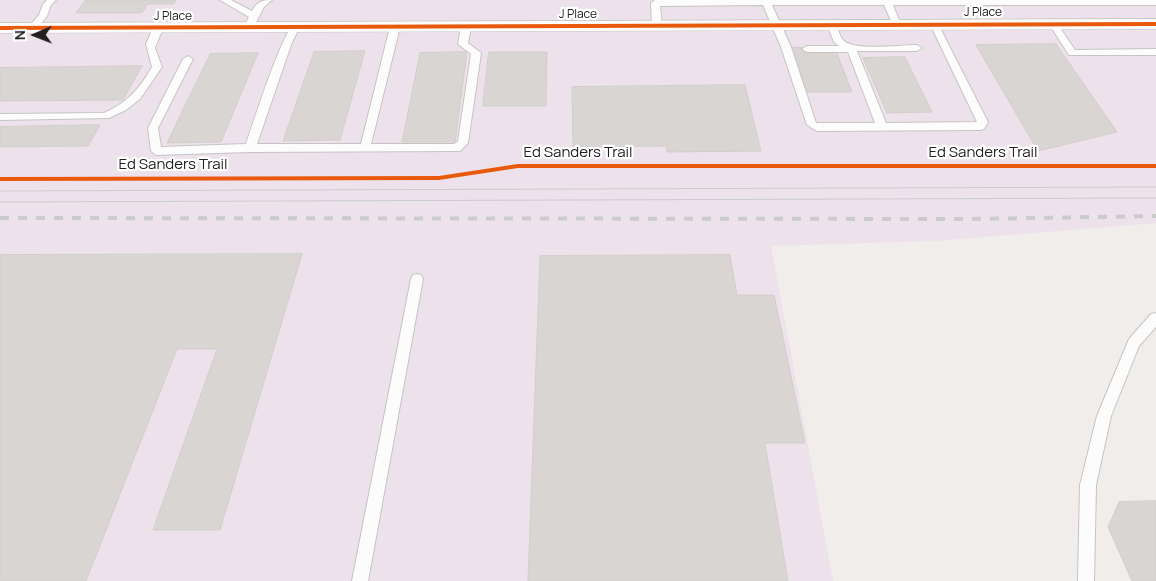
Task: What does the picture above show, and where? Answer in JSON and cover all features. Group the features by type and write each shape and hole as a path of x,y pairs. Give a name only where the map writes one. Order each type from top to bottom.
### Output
{"street":[{"name":"J Place","path":"0,28 158,28 251,22 294,28 1156,24"}],"lane":[{"path":"33,28 43,16 47,4 52,0"},
{"path":"224,0 251,22 260,6 268,0"},
{"path":"657,26 654,1 767,4 1156,2"},
{"path":"887,2 896,25"},
{"path":"767,4 790,49 812,125 818,127 980,126 984,122 934,24"},
{"path":"1053,24 1072,53 1156,52"},
{"path":"832,25 839,42 851,48 882,127"},
{"path":"365,148 395,27"},
{"path":"188,59 153,128 156,151 250,148 456,148 463,143 468,123 476,53 463,44 466,27"},
{"path":"0,117 105,116 121,110 142,91 157,67 148,44 158,28"},
{"path":"250,148 286,45 294,28"},
{"path":"807,49 917,48"},
{"path":"360,581 417,279"},
{"path":"1086,581 1088,485 1104,416 1134,343 1156,318"}],"shaded area":[{"path":"0,0 1156,0 1156,223 936,241 771,246 833,581 0,581"}],"building":[{"path":"86,0 176,0 174,4 148,4 142,13 76,13"},
{"path":"1056,44 1117,132 1038,151 976,45"},
{"path":"793,47 836,51 852,92 808,92"},
{"path":"365,51 340,140 283,141 314,52"},
{"path":"467,52 455,142 402,142 420,53"},
{"path":"489,52 547,52 546,106 483,106"},
{"path":"258,53 221,142 167,143 210,54"},
{"path":"905,57 932,112 887,113 863,58"},
{"path":"142,66 123,100 0,101 0,68"},
{"path":"745,85 761,151 667,152 666,146 573,147 572,87"},
{"path":"100,125 88,146 0,147 0,127"},
{"path":"302,254 220,530 153,530 217,349 177,349 86,581 0,581 0,255"},
{"path":"730,255 737,295 774,295 805,443 765,443 788,581 528,581 540,256"},
{"path":"1156,501 1156,581 1132,581 1108,527 1119,502"}],"tram line":[{"path":"0,191 1156,187"},
{"path":"0,202 1156,198"}],"railway":[{"path":"0,218 971,219 1156,216"}],"cycle path":[{"path":"0,28 1156,24"},
{"name":"Ed Sanders Trail","path":"0,179 439,178 518,166 1156,166"}]}
